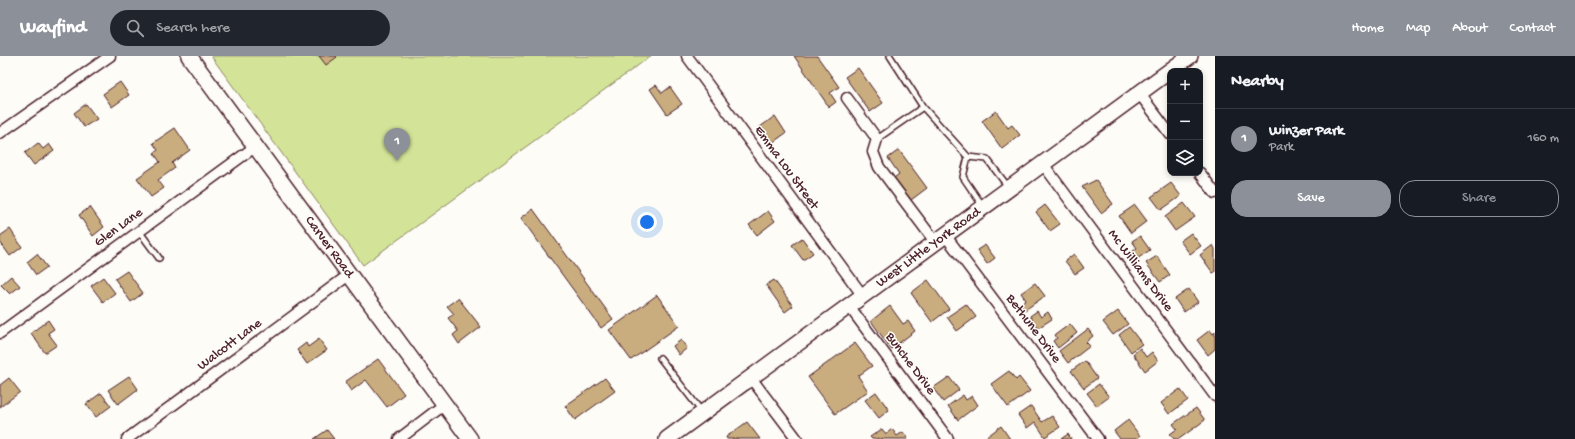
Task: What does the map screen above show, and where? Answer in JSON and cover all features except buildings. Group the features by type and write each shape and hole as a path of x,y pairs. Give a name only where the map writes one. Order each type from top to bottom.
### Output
{"street":[{"path":"0,133 110,56"},
{"name":"Carver Road","path":"189,56 470,439"},
{"name":"Emma Lou Street","path":"687,56 863,296"},
{"name":"West Little York Road","path":"667,439 1190,56"},
{"path":"1139,93 1167,130"},
{"path":"848,98 877,139"},
{"name":"Bethune Drive","path":"877,139 873,152 880,167 940,239 1098,439"},
{"name":"Glen Lane","path":"0,333 256,146"},
{"name":"Mc Williams Drive","path":"1043,164 1215,396"},
{"path":"1202,176 1215,193"},
{"name":"Walcott Lane","path":"127,439 350,274"},
{"name":"Bunche Drive","path":"849,306 948,439"},
{"path":"751,378 797,439"},
{"path":"399,439 445,404"}],"lane":[{"path":"890,56 923,107 968,157 987,159 1010,188"},
{"path":"877,139 923,107"},
{"path":"968,157 963,177 983,208"},
{"path":"139,231 159,258"},
{"path":"660,358 702,413"}],"green space":[{"path":"211,56 651,56 363,265"}],"place":[{"name":"Winzer Park","path":"397,161"}]}
